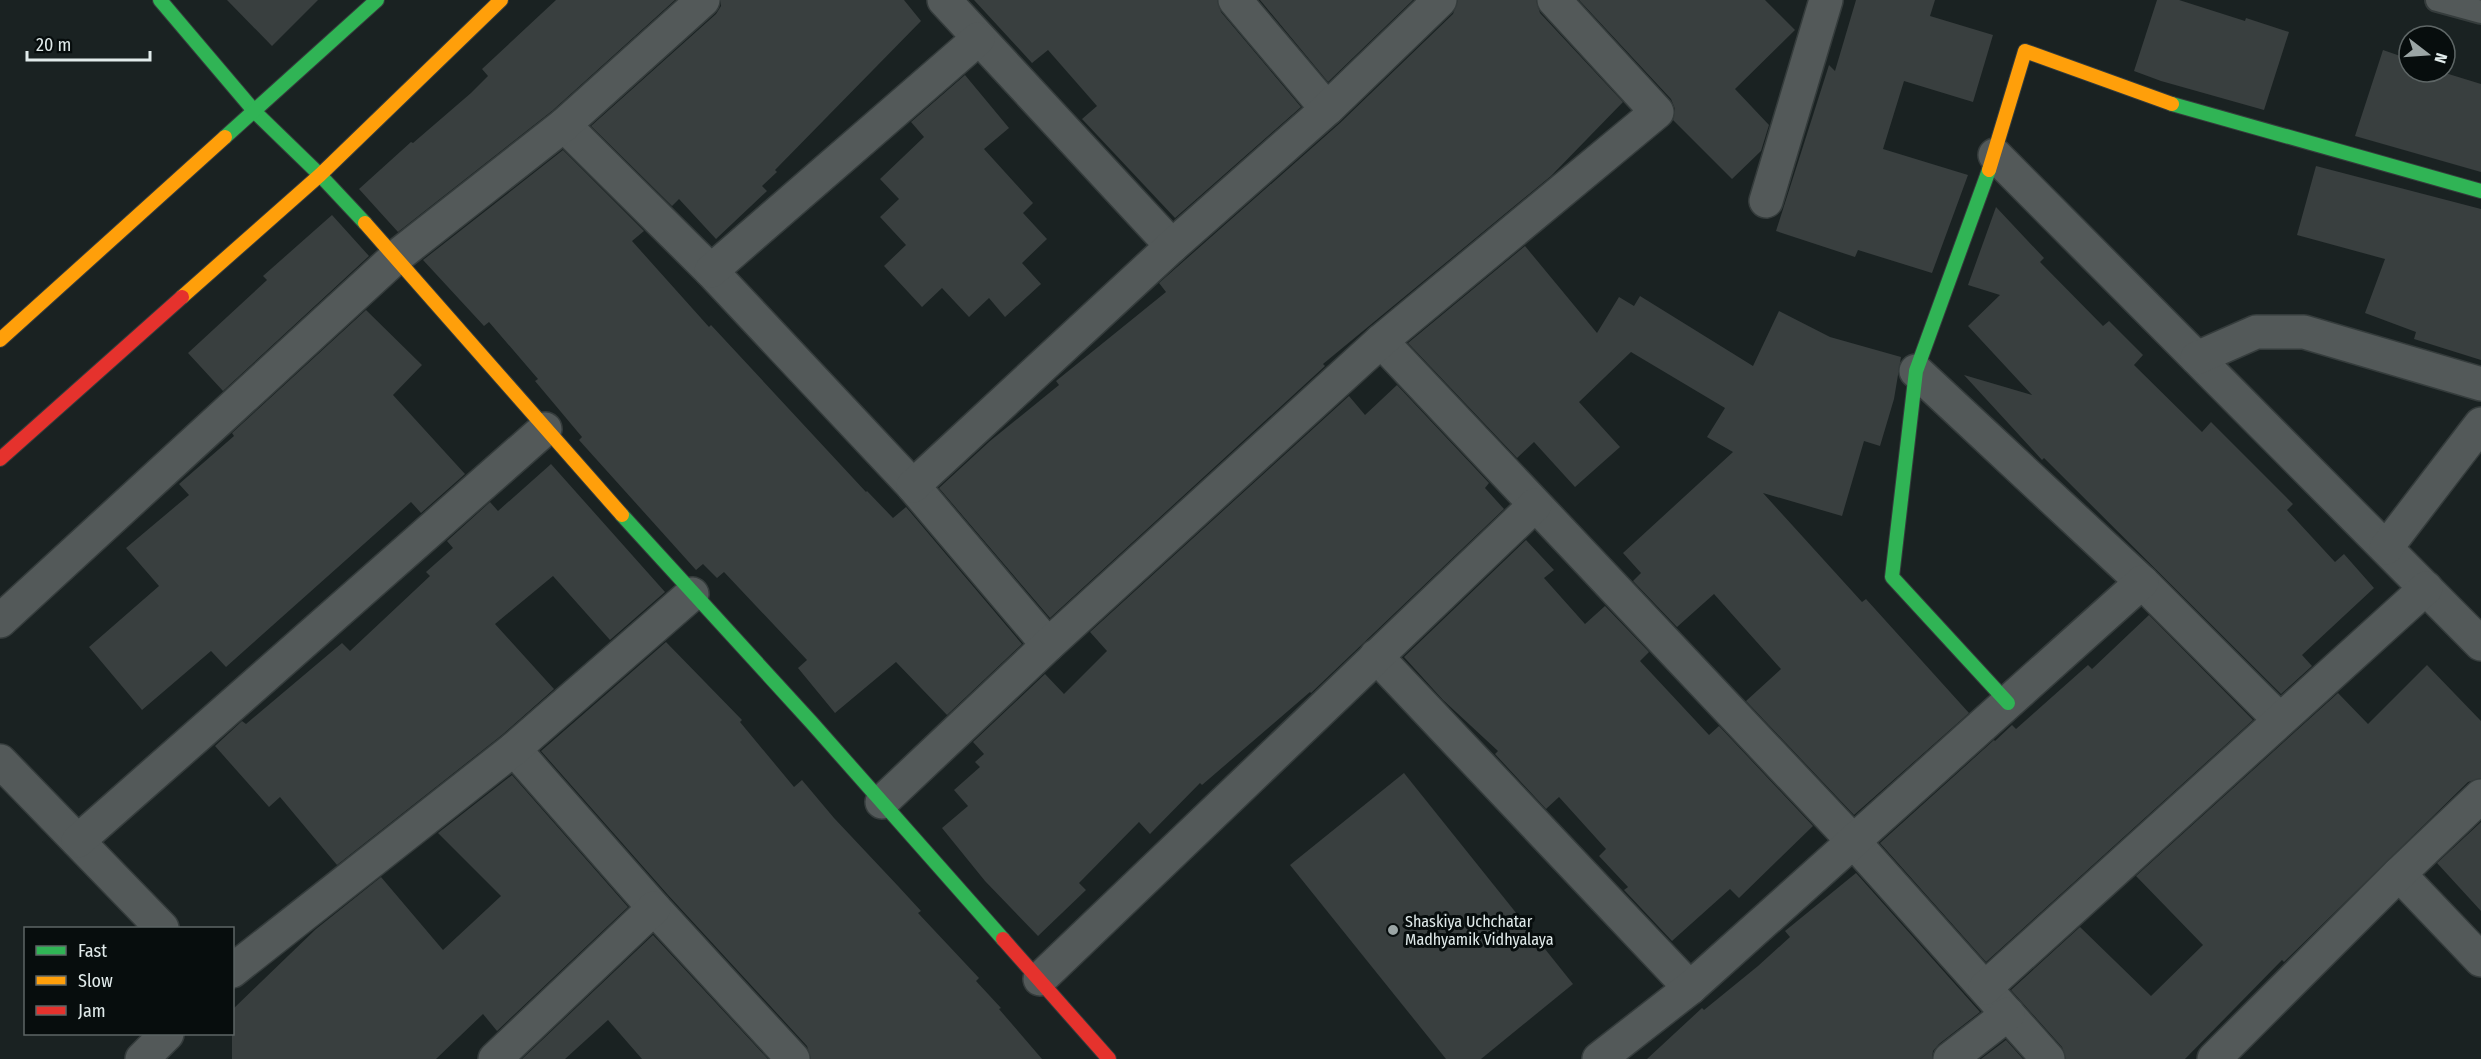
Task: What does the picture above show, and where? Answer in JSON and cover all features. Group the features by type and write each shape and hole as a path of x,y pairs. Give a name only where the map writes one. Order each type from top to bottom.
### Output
{"street":[{"path":"160,0 255,112 320,176 396,257 545,429 692,594 804,714 1109,1059"},
{"path":"0,340 377,0"},
{"path":"0,459 320,176 501,0"},
{"path":"0,621 396,257 564,125 703,0"},
{"path":"944,0 1172,246"},
{"path":"1235,0 1327,109"},
{"path":"913,486 1172,246 1327,109 1440,0"},
{"path":"882,802 1048,645 1381,341 1657,112 1554,0"},
{"path":"1766,201 1818,5"},
{"path":"711,271 978,39"},
{"path":"2008,703 1892,577 1916,371 1995,155 2025,51 2155,99 2481,191"},
{"path":"564,125 711,271 913,486 1048,645"},
{"path":"1995,155 2481,644"},
{"path":"2197,358 2256,332 2304,332 2481,384"},
{"path":"1381,341 1853,841 2048,1059"},
{"path":"1916,371 2142,582 2280,720"},
{"path":"2386,548 2481,424"},
{"path":"78,841 545,429"},
{"path":"1040,979 1535,505"},
{"path":"1599,1059 1690,988 2142,582"},
{"path":"1985,988 2426,588"},
{"path":"234,969 514,749 692,594"},
{"path":"1376,656 1690,988"},
{"path":"514,749 654,908 793,1059"},
{"path":"0,761 161,927"},
{"path":"2214,1059 2399,874 2481,796"},
{"path":"2399,874 2481,960"},
{"path":"504,1056 654,908"},
{"path":"1950,1059 2008,1014"},
{"path":"142,1059 166,1035"}],"lane":[{"path":"2437,0 2481,12"}],"building":[{"path":"227,0 318,0 272,46"},
{"path":"556,0 675,0 552,111 398,232 359,189 411,142 413,143 471,93 488,76 482,69"},
{"path":"721,0 904,0 921,21 775,170 777,172 762,186 767,191 716,239 679,199 672,206 591,126 716,14 721,6"},
{"path":"974,0 1217,0 1221,12 1301,107 1175,218 1082,119 1097,106 1048,50 1032,63"},
{"path":"1260,0 1413,0 1328,82"},
{"path":"1458,0 1536,0 1540,13 1623,102 1551,176 1323,364 1325,366 1050,618 939,488 990,441 1059,385 1056,381 1166,292 1159,283 1340,123 1453,14"},
{"path":"1579,0 1765,0 1795,30 1735,89 1769,125 1761,151 1732,179 1673,120 1675,109 1671,99"},
{"path":"1856,0 1935,0 1930,16 1993,35 1973,102 1904,81 1883,149 1968,175 1932,273 1858,250 1855,257 1776,231 1829,65 1835,71"},
{"path":"2157,0 2179,0 2289,32 2264,110 2161,81 2134,71"},
{"path":"2383,50 2397,55 2397,84 2457,84 2457,77 2481,84 2481,172 2355,136"},
{"path":"965,75 1009,128 984,149 1033,203 1023,213 1047,239 1022,263 1041,284 1005,317 989,298 969,317 942,288 922,307 884,266 906,245 880,217 899,199 880,179 924,137 911,122"},
{"path":"563,150 644,231 632,241 709,327 711,325 866,492 893,518 906,507 1022,644 947,715 896,662 835,713 798,668 807,660 724,572 717,578 703,564 696,570 579,440 582,437 535,381 538,379 489,322 484,326 423,260"},
{"path":"2316,166 2481,209 2481,360 2414,339 2416,332 2365,313 2385,259 2297,235"},
{"path":"1996,207 2044,258 2040,262 2103,326 2109,321 2143,355 2134,365 2202,432 2211,422 2293,504 2287,510 2335,562 2344,554 2374,588 2302,655 2312,666 2281,694 2044,458 2042,460 1964,375 2032,395 1968,326 2000,295 1968,285"},
{"path":"332,215 369,256 223,391 188,353 267,280 263,276"},
{"path":"1525,246 1597,333 1619,297 1634,306 1640,296 1753,366 1779,311 1830,337 1901,357 1894,399 1880,446 1864,441 1842,516 1763,493 1862,602 1866,599 1969,713 1854,815 1746,701 1781,669 1714,594 1677,627 1633,581 1641,573 1623,553 1733,452 1707,437 1725,408 1631,352 1579,402 1620,447 1575,487 1534,442 1517,458 1408,343"},
{"path":"366,310 422,365 393,395 465,474 421,513 411,502 226,667 211,651 142,710 89,647 159,586 126,548 189,495 179,484 234,436 232,433"},
{"path":"1397,385 1489,483 1485,488 1504,509 1311,693 1202,785 1200,783 1150,834 1139,822 1079,883 1086,890 1038,936 985,881 942,828 968,806 954,790 980,767 975,762 984,754 973,742 1045,674 1064,694 1107,651 1090,632 1349,396 1365,415"},
{"path":"551,464 665,592 610,640 553,576 495,624 554,689 502,735 337,865 280,797 269,807 215,746 242,721 246,724 342,643 350,651 430,576 426,572 453,548 447,541 490,502 498,511"},
{"path":"1526,540 1554,570 1544,578 1585,624 1605,606 1649,652 1640,661 1709,735 1719,726 1813,826 1739,898 1730,889 1672,941 1624,890 1628,887 1599,856 1606,849 1559,797 1546,809 1495,754 1498,751 1443,700 1404,657"},
{"path":"2149,615 2253,720 1986,962 1880,843 1994,740 2012,725 2016,729 2088,665 2092,669"},
{"path":"666,642 742,720 740,722 794,787 802,780 834,818 921,911 918,913 979,978 976,981 1042,1059 811,1059 807,1046 668,895 541,751"},
{"path":"2427,665 2481,721 2481,778 2468,782 2284,962 2282,960 2185,1059 2066,1059 2062,1047 2011,990 2080,927 2151,996 2203,945 2136,876 2338,693 2368,724"},
{"path":"1404,773 1573,984 1481,1059 1446,1059 1290,865"},
{"path":"512,775 628,907 497,1031 483,1014 436,1059 232,1059 234,1008 316,929 381,877 443,950 501,896 438,833"},
{"path":"2481,822 2481,911 2437,863"},
{"path":"1856,873 1980,1012 1939,1044 1933,1051 1932,1059 1647,1059 1702,1008 1704,1010 1758,966 1790,937 1785,931"},
{"path":"653,935 768,1059 642,1059 608,1020 565,1059 522,1059"},
{"path":"2006,1040 2023,1059 1981,1059"}],"traffic: fast":[{"path":"160,0 255,112 320,175 365,223"},
{"path":"225,137 377,0"},
{"path":"2172,104 2481,191"},
{"path":"1989,170 1916,371 1892,577 2008,703"},
{"path":"622,515 812,723 1003,939"}],"traffic: slow":[{"path":"182,297 320,175 501,0"},
{"path":"1989,170 2025,51 2172,104"},
{"path":"0,340 225,137"},
{"path":"365,223 622,515"}],"traffic: jam":[{"path":"0,459 182,297"},
{"path":"1003,939 1109,1059"}],"place":[{"name":"Shaskiya Uchchatar Madhyamik Vidhyalaya","path":"1393,930"}]}
